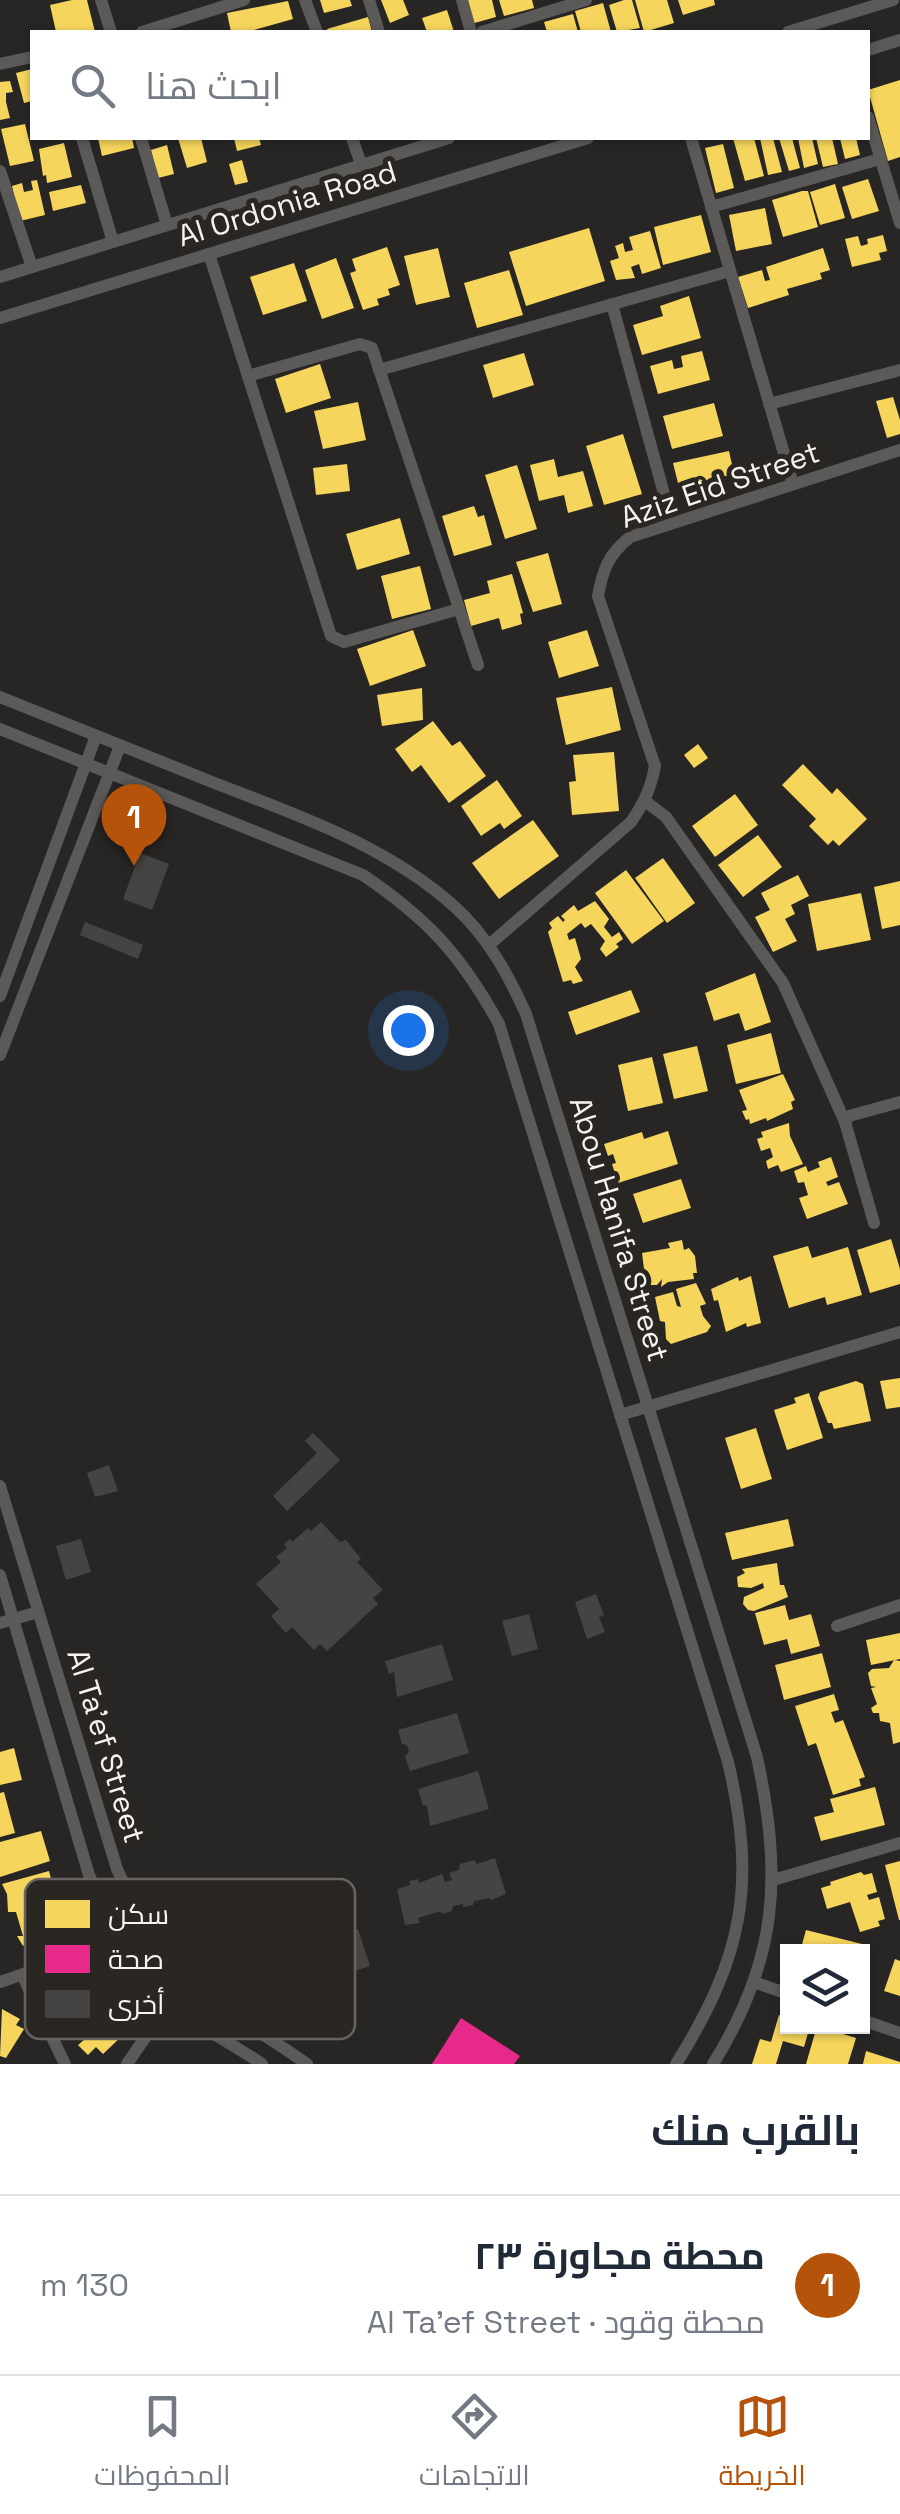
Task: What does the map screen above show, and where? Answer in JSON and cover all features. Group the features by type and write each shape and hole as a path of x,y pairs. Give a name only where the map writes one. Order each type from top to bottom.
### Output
{"street":[{"path":"102,0 110,30"},
{"path":"148,30 244,0"},
{"path":"305,0 315,30"},
{"path":"369,0 378,30"},
{"path":"462,0 470,30"},
{"path":"488,30 586,0"},
{"path":"794,30 891,0"},
{"path":"870,49 900,40"},
{"path":"0,64 30,57"},
{"path":"870,124 900,223"},
{"path":"83,140 113,242"},
{"path":"142,140 167,225"},
{"path":"353,140 362,164"},
{"name":"Al Ordonia Road","path":"0,318 581,140"},
{"path":"692,140 793,484"},
{"name":"Al Ordonia Road","path":"0,276 362,164 413,143"},
{"path":"711,207 880,159"},
{"path":"0,171 2,189 32,266"},
{"path":"209,254 334,640 344,642 459,609"},
{"path":"379,370 730,271"},
{"path":"612,304 672,523"},
{"path":"248,376 360,344 372,348 478,665"},
{"path":"769,404 900,370"},
{"name":"Aziz Eid Street","path":"645,802 655,766 598,596 603,568 614,550 630,537 900,450"},
{"name":"Abou Hanifa Street","path":"0,696 304,818 378,852 420,878 457,909 489,945 510,978 526,1014 757,1757 770,1818 774,1880 769,1924 754,1982 714,2064"},
{"name":"Abou Hanifa Street","path":"0,728 363,875 406,904 443,939 474,979 499,1024 728,1762 740,1814 744,1866 740,1920 728,1965 705,2017 676,2064"},
{"path":"0,995 96,736"},
{"path":"0,1054 120,746"},
{"path":"489,945 631,822 645,802 666,817 783,983 844,1122 874,1223"},
{"path":"844,1122 849,1116 900,1102"},
{"path":"620,1415 900,1332"},
{"name":"Al Ta'ef Street","path":"0,1486 122,1879"},
{"name":"Al Ta'ef Street","path":"0,1575 7,1621 90,1879"},
{"path":"3,1596 31,1588"},
{"path":"837,1626 900,1605"},
{"path":"7,1621 38,1612"},
{"path":"774,1880 900,1843"},
{"path":"0,1982 23,1977 25,1981"},
{"path":"754,1982 780,1991"},
{"path":"870,2023 900,2032"},
{"path":"51,2039 65,2064"},
{"path":"127,2064 144,2039"},
{"name":"Al Ta'ef Street","path":"225,2039 262,2064"},
{"name":"Al Ta'ef Street","path":"272,2039 307,2064"}],"building: سكن":[{"path":"87,0 94,30 56,30 50,5"},
{"path":"320,0 350,0 352,6 324,13"},
{"path":"381,0 403,0 409,15 390,23"},
{"path":"465,0 492,0 496,17 471,24"},
{"path":"499,0 532,0 534,8 504,16"},
{"path":"632,0 640,28 616,30 609,5"},
{"path":"635,0 667,0 674,23 643,30"},
{"path":"678,0 714,0 715,5 683,15"},
{"path":"288,1 293,19 254,30 231,30 227,13"},
{"path":"603,3 610,30 580,30 575,11"},
{"path":"447,10 453,30 426,30 422,18"},
{"path":"573,14 577,30 546,30 544,22"},
{"path":"368,17 371,30 327,30"},
{"path":"30,70 30,102 24,103 16,73"},
{"path":"900,80 900,157 888,161 870,89"},
{"path":"10,81 13,92 6,93 6,102 10,118 0,120 0,82"},
{"path":"25,124 34,161 10,166 1,129"},
{"path":"98,140 132,140 134,148 102,156"},
{"path":"179,140 202,140 207,162 187,168"},
{"path":"234,140 260,140 261,145 237,151"},
{"path":"734,140 755,140 764,176 745,181"},
{"path":"760,140 774,140 782,172 768,175"},
{"path":"780,140 793,140 800,168 789,171"},
{"path":"798,140 812,140 818,164 804,168"},
{"path":"816,140 832,140 838,164 823,167"},
{"path":"840,140 856,140 860,155 845,159"},
{"path":"64,143 72,177 47,183 39,149"},
{"path":"723,144 734,188 716,193 705,148"},
{"path":"167,145 174,174 158,178 151,150"},
{"path":"242,160 248,182 235,185 229,164"},
{"path":"868,179 879,211 852,219 842,187"},
{"path":"37,180 45,215 20,221 12,186 22,183 24,192 33,190 31,181"},
{"path":"835,184 845,218 820,225 810,192"},
{"path":"81,185 86,203 53,211 49,192"},
{"path":"808,191 818,227 783,237 772,200"},
{"path":"765,208 772,244 736,251 729,215"},
{"path":"701,215 711,252 663,265 654,227"},
{"path":"589,228 605,281 526,306 509,252"},
{"path":"650,231 661,268 642,274 639,264 631,267 635,278 616,280 610,261 619,258 615,246 623,243 625,252 633,250 629,237"},
{"path":"883,235 887,251 879,253 881,260 852,267 845,239 858,236 861,246 868,244 867,239"},
{"path":"387,247 400,285 388,289 390,295 377,299 379,305 363,310 350,273 356,271 352,259"},
{"path":"438,248 450,297 416,305 404,256"},
{"path":"823,248 830,270 820,273 822,279 787,289 789,295 748,308 738,277 762,270 765,281 770,280 766,267"},
{"path":"336,258 354,308 322,319 305,270"},
{"path":"294,263 307,301 263,315 250,277"},
{"path":"509,270 523,315 477,328 464,283"},
{"path":"689,296 701,338 642,355 633,325 663,316 660,306"},
{"path":"702,351 710,380 658,394 650,366 672,360 674,369 683,367 681,356"},
{"path":"524,353 534,385 493,398 483,365"},
{"path":"320,364 331,398 286,413 275,379"},
{"path":"893,397 900,434 887,438 876,401"},
{"path":"358,402 366,440 323,449 314,411"},
{"path":"714,403 723,436 672,449 663,416"},
{"path":"623,434 642,494 604,505 586,446"},
{"path":"729,451 734,474 679,487 673,463"},
{"path":"554,459 558,477 583,471 593,506 568,513 564,495 539,501 530,465"},
{"path":"347,464 350,491 316,495 313,468"},
{"path":"517,465 537,529 505,539 485,475"},
{"path":"474,506 478,517 484,515 492,545 454,556 442,516"},
{"path":"400,518 410,554 357,570 346,534"},
{"path":"548,553 562,604 533,612 516,562"},
{"path":"420,566 431,609 392,619 381,576"},
{"path":"512,574 523,613 522,624 502,630 499,618 471,626 464,600 490,593 487,581"},
{"path":"413,630 426,666 370,686 357,649"},
{"path":"587,630 599,666 559,678 548,642"},
{"path":"612,687 621,730 566,745 556,698"},
{"path":"422,688 423,720 382,726 377,695"},
{"path":"433,721 452,746 460,741 486,776 449,803 421,765 412,772 395,749"},
{"path":"698,744 708,758 694,768 684,755"},
{"path":"614,752 619,811 572,815 569,782 576,781 573,755"},
{"path":"803,764 832,794 837,788 867,819 839,846 833,840 828,845 809,826 816,819 782,785"},
{"path":"497,780 522,816 504,829 500,823 481,836 461,806"},
{"path":"735,794 758,825 715,857 692,826"},
{"path":"533,820 559,856 499,899 472,863"},
{"path":"758,835 782,867 743,897 718,865"},
{"path":"663,858 695,903 667,923 635,878"},
{"path":"626,870 664,921 632,944 595,893"},
{"path":"798,875 809,896 791,905 795,914 785,919 797,941 773,952 755,917 770,910 761,893"},
{"path":"900,881 900,925 882,929 874,887"},
{"path":"861,893 871,940 817,951 808,904"},
{"path":"595,901 609,919 604,927 612,937 619,932 623,939 606,957 600,949 605,941 591,924 585,928 581,923 567,934 569,940 575,938 581,959 575,967 583,981 563,982 548,932 552,928 549,923 558,916 563,922 561,916 574,905 578,911"},
{"path":"755,973 771,1022 745,1031 739,1013 714,1021 705,993"},
{"path":"631,990 640,1012 576,1035 568,1012"},
{"path":"771,1033 781,1073 736,1084 727,1045"},
{"path":"697,1046 708,1091 674,1099 663,1054"},
{"path":"652,1057 663,1103 628,1111 618,1065"},
{"path":"783,1074 795,1100 791,1102 793,1109 750,1124 742,1111 747,1110 739,1090"},
{"path":"789,1123 790,1136 803,1164 781,1172 778,1165 768,1169 766,1161 773,1157 770,1148 761,1151 757,1139 763,1137 761,1132"},
{"path":"668,1131 678,1164 618,1183 613,1154 608,1156 604,1144 642,1132 644,1139"},
{"path":"831,1157 838,1177 826,1182 828,1186 839,1182 848,1204 807,1219 799,1198 808,1195 804,1182 798,1183 794,1171 806,1166 808,1172"},
{"path":"681,1179 691,1208 643,1223 633,1194"},
{"path":"891,1239 900,1284 870,1293 857,1250"},
{"path":"682,1240 684,1250 689,1248 695,1256 694,1279 668,1282 661,1287 662,1279 657,1285 646,1285 642,1253 670,1248 668,1243"},
{"path":"808,1246 812,1258 848,1247 862,1295 827,1305 825,1297 789,1308 773,1256"},
{"path":"751,1276 761,1323 747,1327 746,1323 726,1332 711,1289 738,1277 739,1281"},
{"path":"696,1283 706,1304 700,1306 703,1316 711,1326 707,1332 671,1344 666,1339 665,1322 660,1321 655,1297 673,1292 677,1306 681,1307 676,1289"},
{"path":"900,1378 900,1407 886,1409 880,1381"},
{"path":"856,1381 863,1384 871,1421 834,1429 818,1398 820,1392"},
{"path":"809,1393 823,1438 787,1450 774,1410 796,1403 794,1398"},
{"path":"756,1428 772,1479 741,1489 725,1438"},
{"path":"788,1519 794,1546 732,1560 725,1533"},
{"path":"777,1563 780,1585 784,1585 788,1597 748,1610 743,1604 744,1597 764,1588 763,1583 751,1588 738,1587 737,1577 745,1573 742,1569"},
{"path":"785,1605 789,1620 811,1614 820,1646 791,1654 787,1639 764,1645 755,1613"},
{"path":"900,1633 900,1659 871,1665 866,1640"},
{"path":"822,1653 831,1687 784,1700 775,1665"},
{"path":"894,1660 900,1661 900,1742 893,1744 890,1723 880,1721 879,1713 873,1713 871,1708 877,1704 871,1688 876,1687 871,1686 868,1673 889,1668"},
{"path":"834,1694 839,1710 831,1712 835,1723 843,1720 865,1777 859,1779 861,1786 833,1795 816,1743 808,1746 795,1706"},
{"path":"14,1748 22,1780 0,1785 0,1752"},
{"path":"875,1787 885,1825 821,1841 814,1817 834,1812 830,1799"},
{"path":"4,1792 15,1833 0,1837 0,1793"},
{"path":"41,1831 50,1861 0,1877 0,1842"},
{"path":"900,1861 900,1920 899,1920 885,1865"},
{"path":"49,1871 51,1879 25,1879 23,1946 17,1936 23,1936 16,1912 8,1912 2,1884"},
{"path":"861,1872 872,1873 877,1892 867,1895 869,1900 879,1897 885,1919 878,1921 880,1926 860,1932 850,1902 827,1909 821,1888"},
{"path":"806,1930 862,1944 802,1944"},
{"path":"895,1959 900,1961 900,1996 884,1991"},
{"path":"2,2009 20,2019 16,2025 24,2029 6,2058 0,2056"},
{"path":"779,2015 780,2034 808,2034 804,2047 783,2041 776,2064 752,2064 760,2039 771,2042"},
{"path":"815,2034 856,2038 848,2064 806,2064"},
{"path":"119,2039 103,2054 96,2047 88,2055 78,2045 84,2040"},
{"path":"866,2051 900,2062 900,2064 863,2064"}],"building: صحة":[{"path":"461,2018 520,2056 514,2064 432,2064"}],"building: أخرى":[{"path":"133,803 148,839 127,848 111,812"},
{"path":"140,853 169,864 152,910 123,899"},
{"path":"85,922 143,945 138,959 80,935"},
{"path":"313,1433 340,1460 287,1511 273,1496 317,1453 305,1441"},
{"path":"109,1465 118,1491 95,1497 87,1473"},
{"path":"321,1522 340,1542 346,1540 361,1559 357,1562 383,1590 373,1598 378,1604 327,1651 320,1644 314,1650 292,1627 286,1633 271,1616 279,1609 256,1584 281,1562 276,1557 287,1548 284,1544"},
{"path":"81,1539 91,1572 66,1580 56,1546"},
{"path":"596,1594 605,1632 587,1639 575,1602"},
{"path":"529,1614 538,1649 512,1656 502,1621"},
{"path":"442,1644 453,1680 397,1697 394,1672 389,1674 385,1661"},
{"path":"457,1713 469,1753 410,1771 405,1756 409,1752 407,1745 402,1744 398,1730"},
{"path":"478,1771 489,1809 430,1826 427,1805 423,1806 418,1789"},
{"path":"495,1858 506,1894 474,1901 473,1905 453,1906 452,1911 441,1911 418,1918 420,1923 405,1925 397,1889 410,1885 409,1881 418,1879 419,1883 442,1874 445,1882 452,1880 449,1873 459,1870 460,1864"},
{"path":"358,1929 370,1966 355,1971"}],"place":[{"name":"محطة مجاورة ٢٣","path":"134,866"}]}
